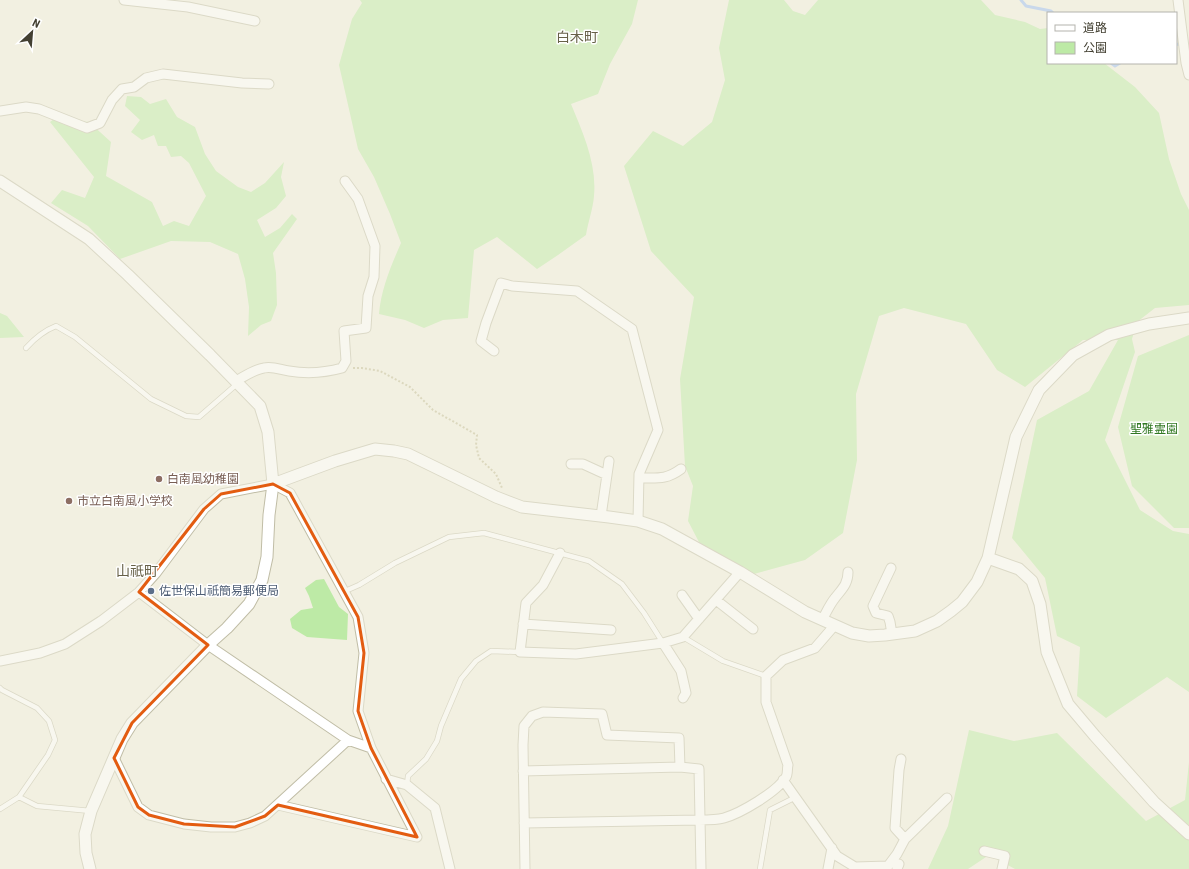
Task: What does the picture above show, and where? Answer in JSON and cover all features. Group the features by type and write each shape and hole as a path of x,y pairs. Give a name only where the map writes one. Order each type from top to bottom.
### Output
{"street":[{"path":"124,0 188,8 255,21"},
{"path":"1178,0 1186,63 1189,75"},
{"path":"0,111 26,107 38,109 87,128 100,123 112,100 122,89 134,87 146,78 163,74 242,83 269,84"},
{"path":"0,181 89,239 210,355 260,406 268,432 273,484 269,515 267,557 262,580 249,604 132,723 122,740 90,811 84,834 86,853 90,869"},
{"path":"237,382 264,368 275,367 296,372 326,373 342,368 346,361 344,331 366,328 368,296 374,277 375,246 358,199 344,181"},
{"path":"494,351 481,341 501,283 512,286 577,291 632,329 658,430 639,474 638,522"},
{"path":"0,662 40,653 65,644 101,621 140,592 204,509 221,494 273,484 335,461 375,449 408,454 498,498 522,507 601,516 638,522 662,529 740,572 805,612 852,633 869,636 916,631 937,621 962,602 977,582 988,558 1016,437 1039,390 1073,355 1109,335 1149,324 1189,318"},
{"path":"601,516 609,461"},
{"path":"571,464 583,464 607,476"},
{"path":"639,478 663,478 673,475 682,469"},
{"path":"273,484 290,493 358,617 364,653 358,711 371,748 417,837 278,805"},
{"path":"560,553 543,585 526,603 520,652 576,654 663,643 683,637 740,572"},
{"path":"988,558 1019,569 1032,581 1040,604 1047,652 1068,704 1154,802 1189,834"},
{"path":"891,568 873,606 876,612 888,616 892,634"},
{"path":"822,620 834,598 843,589 848,580 848,572"},
{"path":"140,592 208,645 348,740 371,748"},
{"path":"682,594 699,619"},
{"path":"716,600 753,629"},
{"path":"523,624 611,630"},
{"path":"524,823 722,819 733,815 759,801 780,785 787,776 788,765 766,702 766,676 783,660 815,648 834,626"},
{"path":"663,643 681,671 686,693 682,698"},
{"path":"525,869 523,745 524,726 532,716 543,712 602,714 607,735 679,738 680,767"},
{"path":"114,758 138,807 149,815 184,824 211,827 235,827 250,823 265,816 348,740"},
{"path":"901,759 898,770 895,828 905,839"},
{"path":"523,771 680,767 699,769 701,869"},
{"path":"386,779 407,785 435,808 450,869"},
{"path":"783,780 837,856 856,868 888,866 897,854 905,839 947,798"},
{"path":"828,869 832,848"},
{"path":"984,851 1004,856 1002,869"}],"lane":[{"path":"26,348 46,329 56,326 75,337 151,399 186,416 200,417 237,382"},
{"path":"343,592 359,586 395,563 448,537 484,533 589,561 622,584 644,613 663,643"},
{"path":"683,637 723,661 766,676"},
{"path":"407,785 408,776 426,759 437,742 441,726 461,679 476,661 491,651 520,652"},
{"path":"0,688 37,708 49,721 56,740 48,755 19,797 0,809"},
{"path":"19,797 37,806 90,811"},
{"path":"760,869 770,810 796,798"}],"path":[{"path":"342,368 362,368 380,372 410,387 433,410 477,435 476,445 479,458 496,474 502,486 502,490 498,498"}],"highlighted area":[{"path":"273,484 290,493 358,617 364,653 358,711 371,748 417,837 278,805 265,816 235,827 184,824 149,815 138,807 114,758 132,723 208,645 139,592 204,509 221,494"}],"green space":[{"path":"360,0 638,0 632,24 610,64 598,94 571,104 588,149 593,172 593,201 586,235 537,269 497,237 474,250 468,318 443,320 424,328 405,320 379,314 384,287 401,243 374,177 358,149 339,65 352,19 362,3"},
{"path":"729,0 784,0 793,11 805,15 818,0 981,0 995,15 1025,22 1040,29 1047,28 1047,64 1105,64 1135,87 1159,113 1169,159 1181,194 1189,210 1189,305 1155,308 1137,322 1132,339 1135,352 1105,440 1140,510 1173,531 1189,534 1189,692 1167,677 1106,718 1077,696 1080,647 1057,636 1045,578 1012,538 1037,420 1089,391 1118,340 1083,340 1025,387 997,370 966,324 904,308 879,316 856,394 857,460 843,533 805,560 754,574 700,544 688,521 693,486 685,466 680,379 694,297 651,251 624,166 653,131 683,146 712,122 725,80 719,48"},
{"path":"127,96 141,97 150,104 166,99 177,117 195,127 205,154 216,171 238,187 251,192 265,183 284,162 281,177 286,196 276,208 257,220 265,237 280,228 292,214 297,219 273,253 276,273 277,305 271,321 261,325 248,336 249,307 245,279 238,254 210,242 171,241 120,259 88,226 51,203 62,190 85,198 94,177 50,122 54,119 89,122 111,142 106,176 152,202 163,226 174,221 189,226 206,196 189,163 181,156 171,157 166,146 158,146 154,135 142,140 131,132 140,120 125,106"},
{"path":"0,313 7,316 24,337 0,338"},
{"name":"聖雅霊園","path":"1189,335 1189,528 1174,528 1132,486 1118,427 1138,356"},
{"path":"324,579 339,607 348,614 347,640 307,637 292,628 290,619 301,610 313,608 305,588 316,580"},
{"path":"969,730 1014,741 1057,733 1146,821 1185,800 1189,762 1189,869 1015,869 989,855 968,869 928,869 948,826"}],"waterway":[{"path":"1021,0 1026,6 1052,12"},
{"path":"1177,44 1189,46"},
{"path":"1112,64 1115,66 1118,64"}],"place":[{"name":"白南風幼稚園","path":"159,479"},
{"name":"市立白南風小学校","path":"69,501"},
{"name":"佐世保山祇簡易郵便局","path":"151,591"}],"district":[{"name":"白木町","path":"577,37"},
{"name":"山祇町","path":"137,571"}]}
